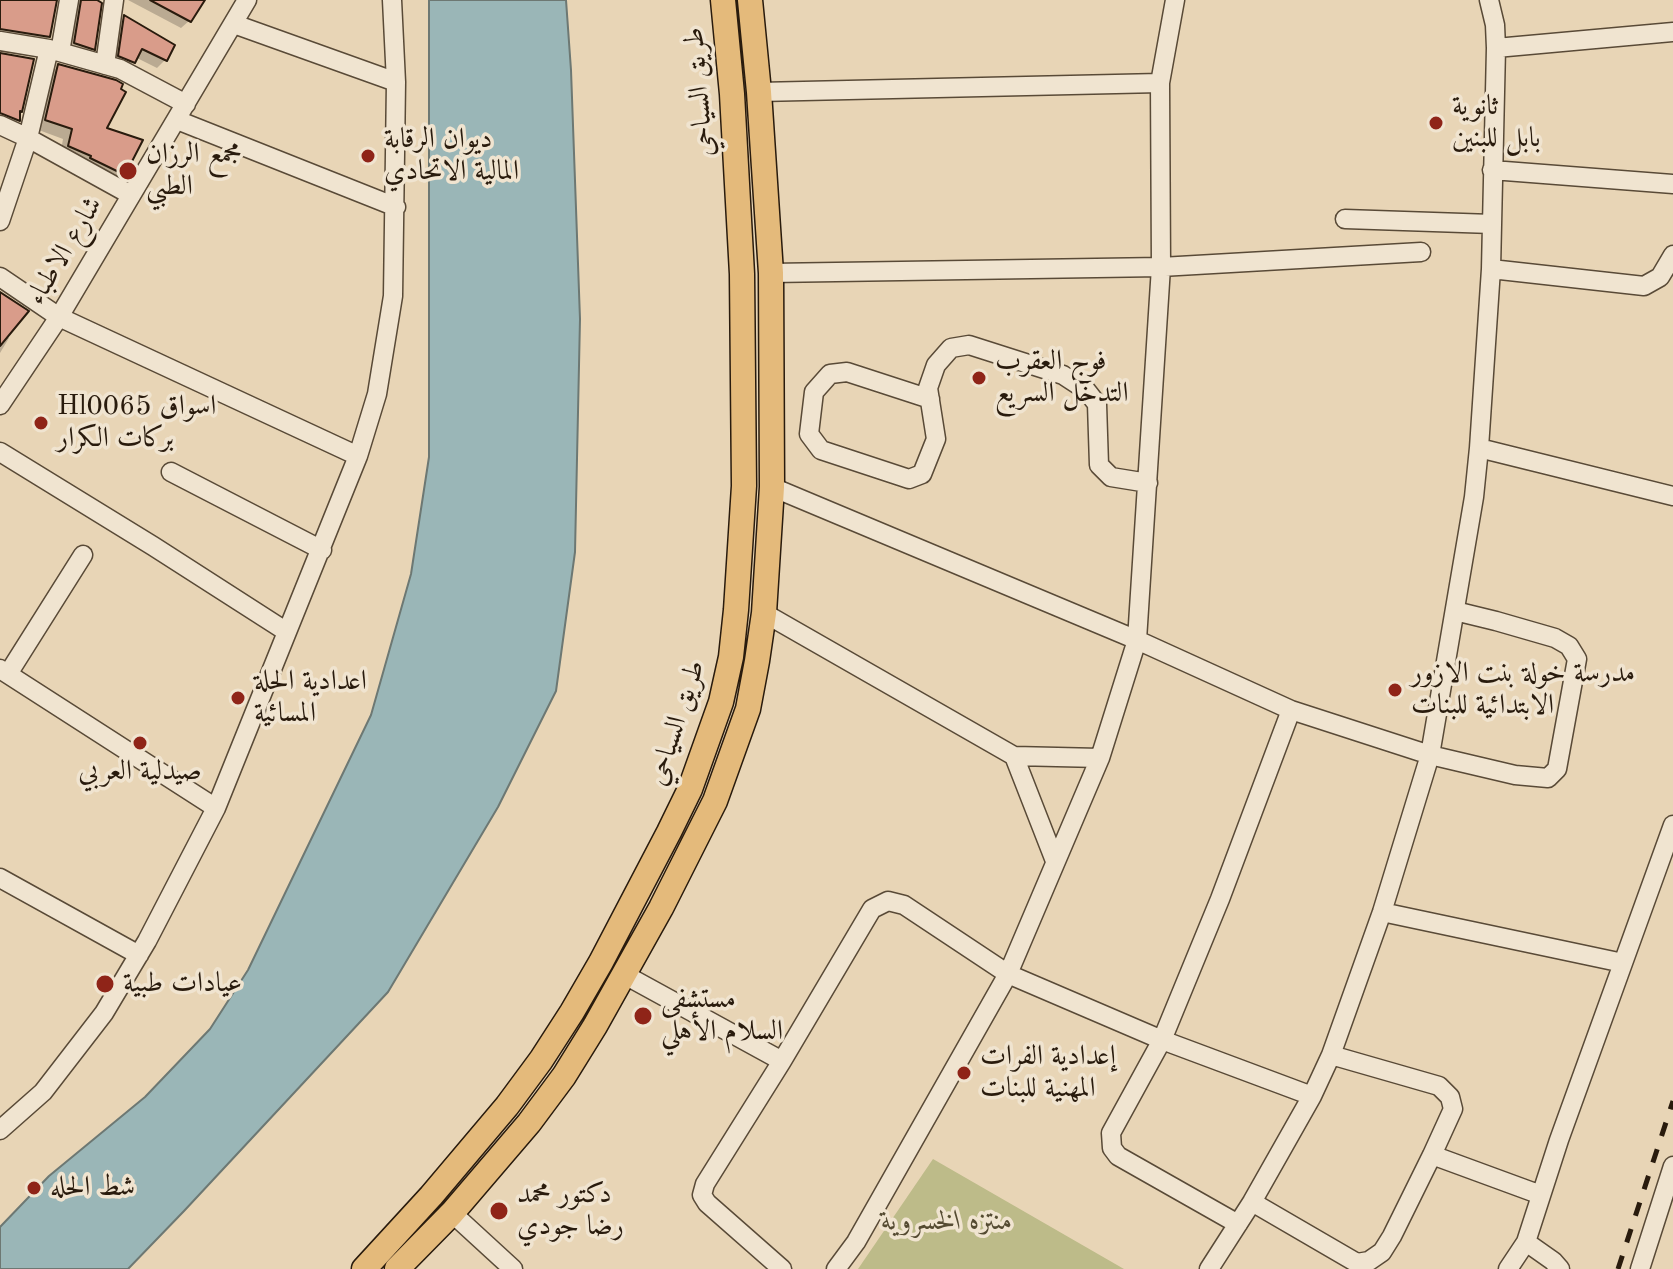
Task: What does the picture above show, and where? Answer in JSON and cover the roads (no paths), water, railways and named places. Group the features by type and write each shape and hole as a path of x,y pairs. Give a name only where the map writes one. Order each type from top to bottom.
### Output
{"main road":[{"name":"طريق السياحي","path":"364,1269 471,1151 541,1060 594,975 676,818 721,702 731,657 744,486 742,274 732,94 723,0"},
{"name":"طريق السياحي","path":"397,1269 452,1213 510,1146 555,1088 595,1026 710,812 741,731 764,613 772,487 771,273 750,0"},
{"path":"738,198 747,205 761,205 766,201"},
{"path":"742,317 755,311 771,317"},
{"path":"714,722 730,734 741,731"},
{"path":"702,757 714,755 727,768"}],"street":[{"path":"0,221 69,0"},
{"path":"105,65 114,0"},
{"name":"شارع الاطباء","path":"0,405 59,317 247,0"},
{"path":"0,1130 43,1092 104,1013 139,955 216,808 358,456 377,394 393,296 396,82 392,0"},
{"path":"836,1269 856,1242 1008,974 1100,758 1137,640 1161,267 1160,83 1175,0"},
{"path":"1209,1269 1252,1202 1312,1096 1331,1055 1382,912 1430,755 1474,497 1479,448 1491,269 1496,48 1489,0"},
{"path":"234,24 396,82"},
{"path":"1496,48 1673,32"},
{"path":"0,41 54,50 120,69 181,112 396,207"},
{"path":"759,92 1160,83"},
{"path":"0,125 131,195"},
{"path":"1492,170 1673,184"},
{"path":"1345,219 1492,224"},
{"path":"771,273 1161,267 1421,252"},
{"path":"1491,269 1644,286 1660,277 1673,255"},
{"path":"0,277 59,317 358,456"},
{"path":"930,399 847,372 830,374 814,392 809,434 821,450 909,479 922,474 936,439 930,399 928,388 936,365 951,348 969,345 1063,375 1086,390 1097,404 1099,465 1111,477 1148,483"},
{"path":"1479,448 1673,496"},
{"path":"0,452 287,632"},
{"path":"171,472 322,550"},
{"path":"772,487 1137,640 1291,710 1430,755 1515,775 1548,778 1557,769 1577,659 1569,646 1555,638 1455,611"},
{"path":"83,555 4,671 216,808"},
{"path":"764,613 1014,756 1100,758"},
{"path":"1238,1224 1118,1156 1112,1148 1111,1133 1162,1040 1220,899 1291,710"},
{"path":"1014,756 1055,861"},
{"path":"1508,1269 1526,1242 1673,825"},
{"path":"0,878 139,955"},
{"path":"782,1269 707,1203 702,1195 705,1184 872,909 888,901 904,905 1008,974 1162,1040 1312,1096"},
{"path":"1382,912 1623,963"},
{"path":"625,975 782,1061"},
{"path":"1252,1202 1357,1263 1369,1261 1382,1252 1392,1236 1453,1109 1450,1097 1439,1086 1331,1055"},
{"path":"1432,1155 1541,1195"},
{"path":"1640,1269 1665,1220 1673,1166"},
{"path":"452,1213 513,1269"},
{"path":"1526,1242 1560,1269"}],"water":[{"path":"429,0 566,0 580,319 575,552 556,691 498,807 388,992 184,1211 128,1269 0,1269 0,1227 49,1176 145,1097 210,1029 248,970 371,715 411,574 429,457"}],"railway":[{"path":"1618,1269 1673,1101"}],"place":[{"name":"ثانوية بابل للبنين","path":"1436,123"},
{"name":"ديوان الرقابة المالية الاتحادي","path":"368,156"},
{"name":"مجمع الرزان الطبي","path":"128,171"},
{"name":"فوج العقرب التدخل السريع","path":"979,378"},
{"name":"Hl0065 اسواق بركات الكرار","path":"41,423"},
{"name":"مدرسة خولة بنت الازور الابتدائية للبنات","path":"1395,690"},
{"name":"اعدادية الحلة المسائية","path":"238,698"},
{"name":"صيدلية العربي","path":"140,743"},
{"name":"عيادات طبية","path":"105,984"},
{"name":"مستشفى السلام الأهلي","path":"643,1016"},
{"name":"إعدادية الفرات المهنية للبنات","path":"964,1073"},
{"name":"شط الحله","path":"34,1188"},
{"name":"دكتور محمد رضا جودي","path":"499,1211"}],"park label":[{"name":"منتزه الخسروية","path":"947,1222"}]}
